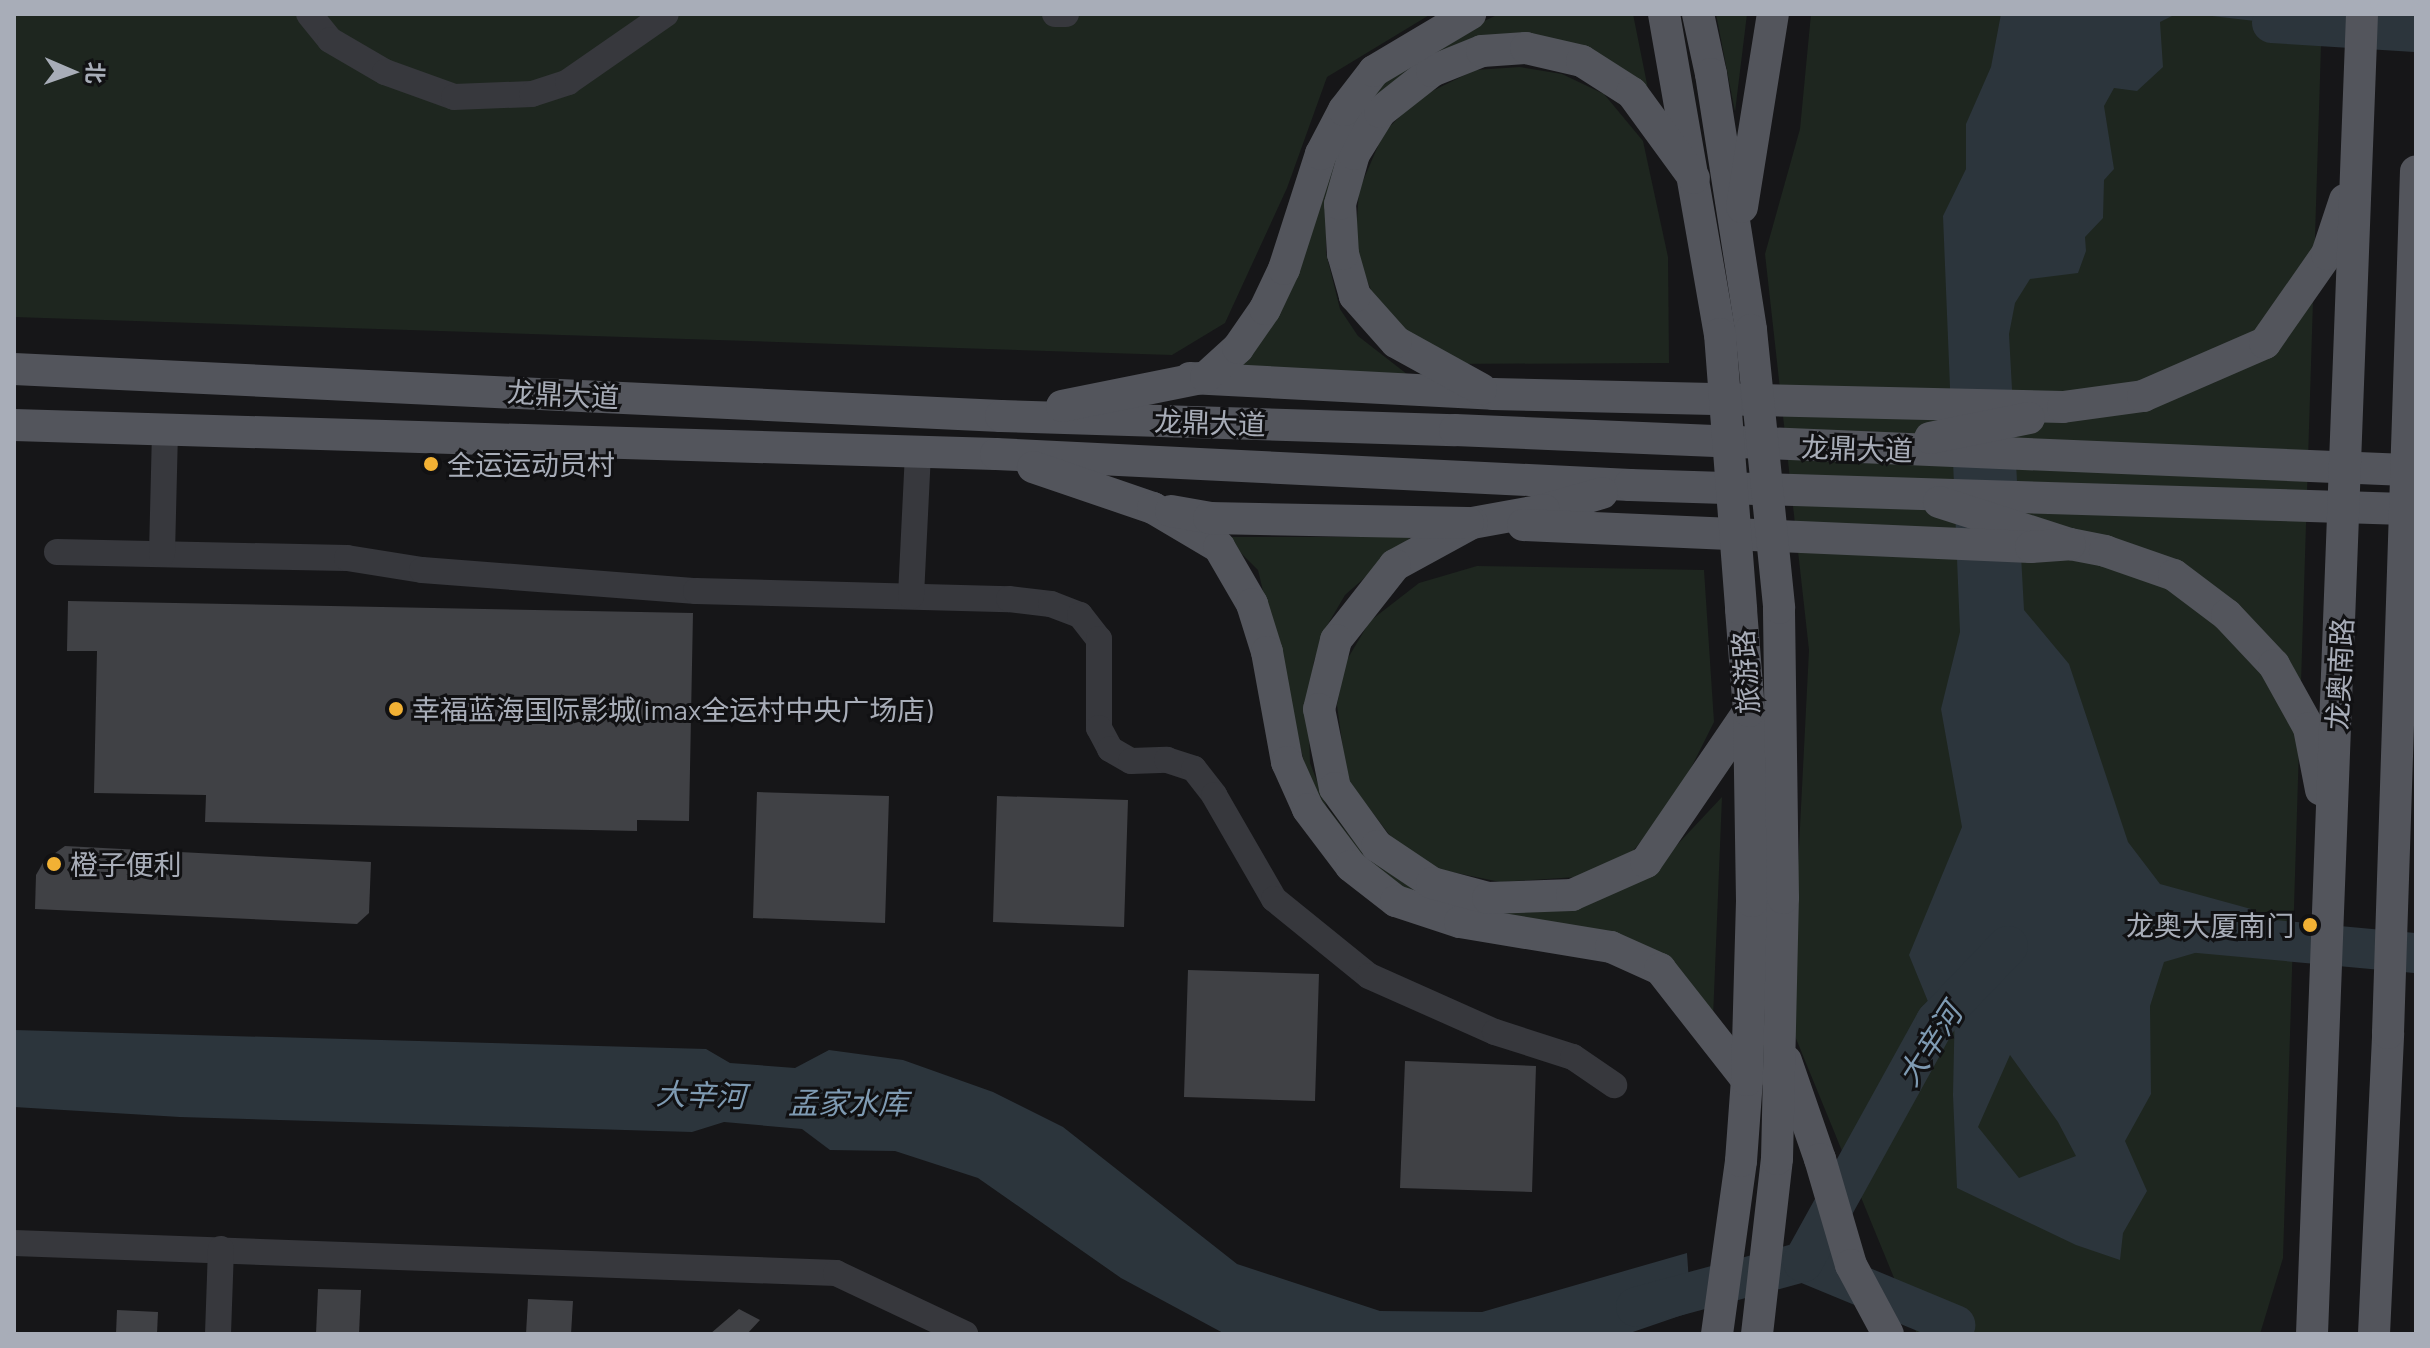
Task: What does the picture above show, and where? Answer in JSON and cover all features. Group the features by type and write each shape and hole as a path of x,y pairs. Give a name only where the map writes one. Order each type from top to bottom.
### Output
{"main road":[{"path":"1001,416 1206,377 1238,348 1265,309 1284,269 1321,154 1344,110 1374,71 1470,14"},
{"name":"旅游路","path":"1664,14 1694,178 1736,332 1779,608 1783,898 1777,1159 1757,1334"},
{"name":"旅游路","path":"1698,14 1738,234 1736,332 1741,609 1749,711 1752,901 1747,1080 1741,1161 1717,1334"},
{"path":"1738,234 1773,14"},
{"name":"龙奥南路","path":"2312,1334 2346,505 2362,14"},
{"path":"1641,440 1493,394 1459,379 1396,342 1355,296 1343,254 1340,204 1354,154 1380,112 1432,71 1482,51 1526,48 1582,61 1632,93 1694,178"},
{"path":"1921,446 2022,414 2143,396 2265,343 2327,254 2357,166"},
{"path":"2374,1334 2393,867 2409,580 2405,509 2411,412 2416,171"},
{"name":"龙鼎大道","path":"14,369 1001,416 1455,430 1641,440 1921,446 2406,470"},
{"path":"1190,378 1493,394 1935,402 2022,414"},
{"name":"龙鼎大道","path":"14,425 996,454 1630,485 1904,493 1943,498 2027,495 2405,509"},
{"path":"996,454 1153,508 1209,518 1472,523 1942,541 2029,539 2105,551 2174,575 2227,615 2274,665 2309,728 2330,859"},
{"path":"1630,485 1544,510 1472,523 1395,565 1336,640 1319,709 1335,788 1377,846 1432,883 1488,898 1572,895 1646,862 1749,711"},
{"path":"1943,498 2029,539"},
{"path":"1153,508 1219,547 1252,604 1267,652 1287,762 1308,809 1351,866 1396,901 1460,922 1611,947 1660,969 1747,1080"},
{"path":"1778,1040 1820,1159 1851,1265 1886,1331"}],"street":[{"path":"309,14 330,40 385,72 454,97 532,94 568,82 666,14"},
{"path":"1055,14 1066,14"},
{"path":"162,554 165,430"},
{"path":"911,596 918,453"},
{"path":"57,552 347,558 422,570 696,591 1037,602 1080,615 1099,639 1099,728 1110,749 1131,761 1167,760 1194,769 1214,795 1274,899 1369,976 1495,1032 1573,1057 1614,1085"},
{"path":"14,1243 836,1273 965,1334"},
{"path":"218,1334 221,1249"}],"shaded area":[{"path":"14,14 1431,14 1327,77 1287,188 1225,323 1172,355 14,317"},
{"path":"1499,14 1633,14 1649,94 1588,52 1445,53 1326,206 1326,253 1340,309 1358,336 1412,378 1234,371 1328,162 1387,74 1440,42"},
{"path":"1716,14 1747,14 1735,112"},
{"path":"1811,14 2322,14 2283,1258 2260,1334 1917,1334 1790,1024 1809,650 1765,254 1800,129"},
{"path":"1520,67 1562,74 1604,94 1643,141 1668,257 1669,363 1439,364 1380,313 1355,250 1359,190 1384,132 1420,97 1475,70"},
{"path":"1225,537 1411,537 1345,595 1328,624 1314,661 1308,703 1310,763 1327,807 1364,854 1521,911 1661,862 1722,797 1713,1018 1668,963 1465,913 1382,880 1314,804 1258,570"},
{"path":"1477,566 1704,570 1714,722 1675,800 1633,851 1577,877 1500,882 1437,869 1391,837 1347,779 1337,705 1345,663 1370,621 1419,583"}],"water":[{"path":"2001,14 2176,14 2160,22 2163,67 2137,91 2114,88 2104,106 2114,169 2104,180 2103,218 2085,237 2086,251 2078,273 2030,279 2015,303 2009,334 2024,610 2069,664 2128,842 2160,884 2251,909 2253,936 2164,962 2150,1006 2151,1094 2125,1141 2147,1191 2123,1233 2120,1260 2076,1245 1957,1188 1953,1095 1955,1002 1975,978 1936,1021 1909,955 1962,827 1941,709 1960,632 1943,216 1966,169 1966,124 1991,67","holes":["2010,1055 2058,1122 2076,1156 2019,1178 1978,1127"]},
{"path":"2195,14 2273,14 2272,23"},
{"name":"孟家水库","path":"14,1030 706,1049 730,1063 795,1068 829,1050 903,1060 993,1092 1063,1127 1237,1264 1380,1311 1482,1312 1687,1253 1691,1312 1627,1334 1225,1334 1121,1278 978,1178 895,1151 830,1150 802,1129 724,1122 692,1132 180,1117 14,1107"}],"building":[{"path":"68,601 693,613 689,821 637,820 637,831 205,822 206,795 94,793 97,651 67,651"},
{"path":"757,792 889,796 885,923 753,918"},
{"path":"997,796 1128,800 1124,927 993,922"},
{"path":"65,846 371,862 369,913 357,924 35,909 36,875 44,861"},
{"path":"1188,970 1319,974 1315,1101 1184,1097"},
{"path":"1405,1061 1536,1066 1532,1192 1400,1188"},
{"path":"318,1289 361,1290 359,1334 316,1334"},
{"path":"528,1299 573,1301 571,1334 526,1334"},
{"path":"739,1309 760,1320 747,1334 710,1334"},
{"path":"117,1310 158,1312 157,1334 116,1334"}],"waterway":[{"path":"2272,23 2416,32"},
{"name":"大辛河","path":"2199,933 2416,953"},
{"name":"大辛河","path":"1636,1307 1803,1262 1936,1021 2008,946"},
{"path":"1803,1262 1955,1325"}],"place":[{"name":"全运运动员村","path":"431,464"},
{"name":"幸福蓝海国际影城(imax全运村中央广场店)","path":"396,709"},
{"name":"橙子便利","path":"54,864"},
{"name":"龙奥大厦南门","path":"2310,925"}]}
